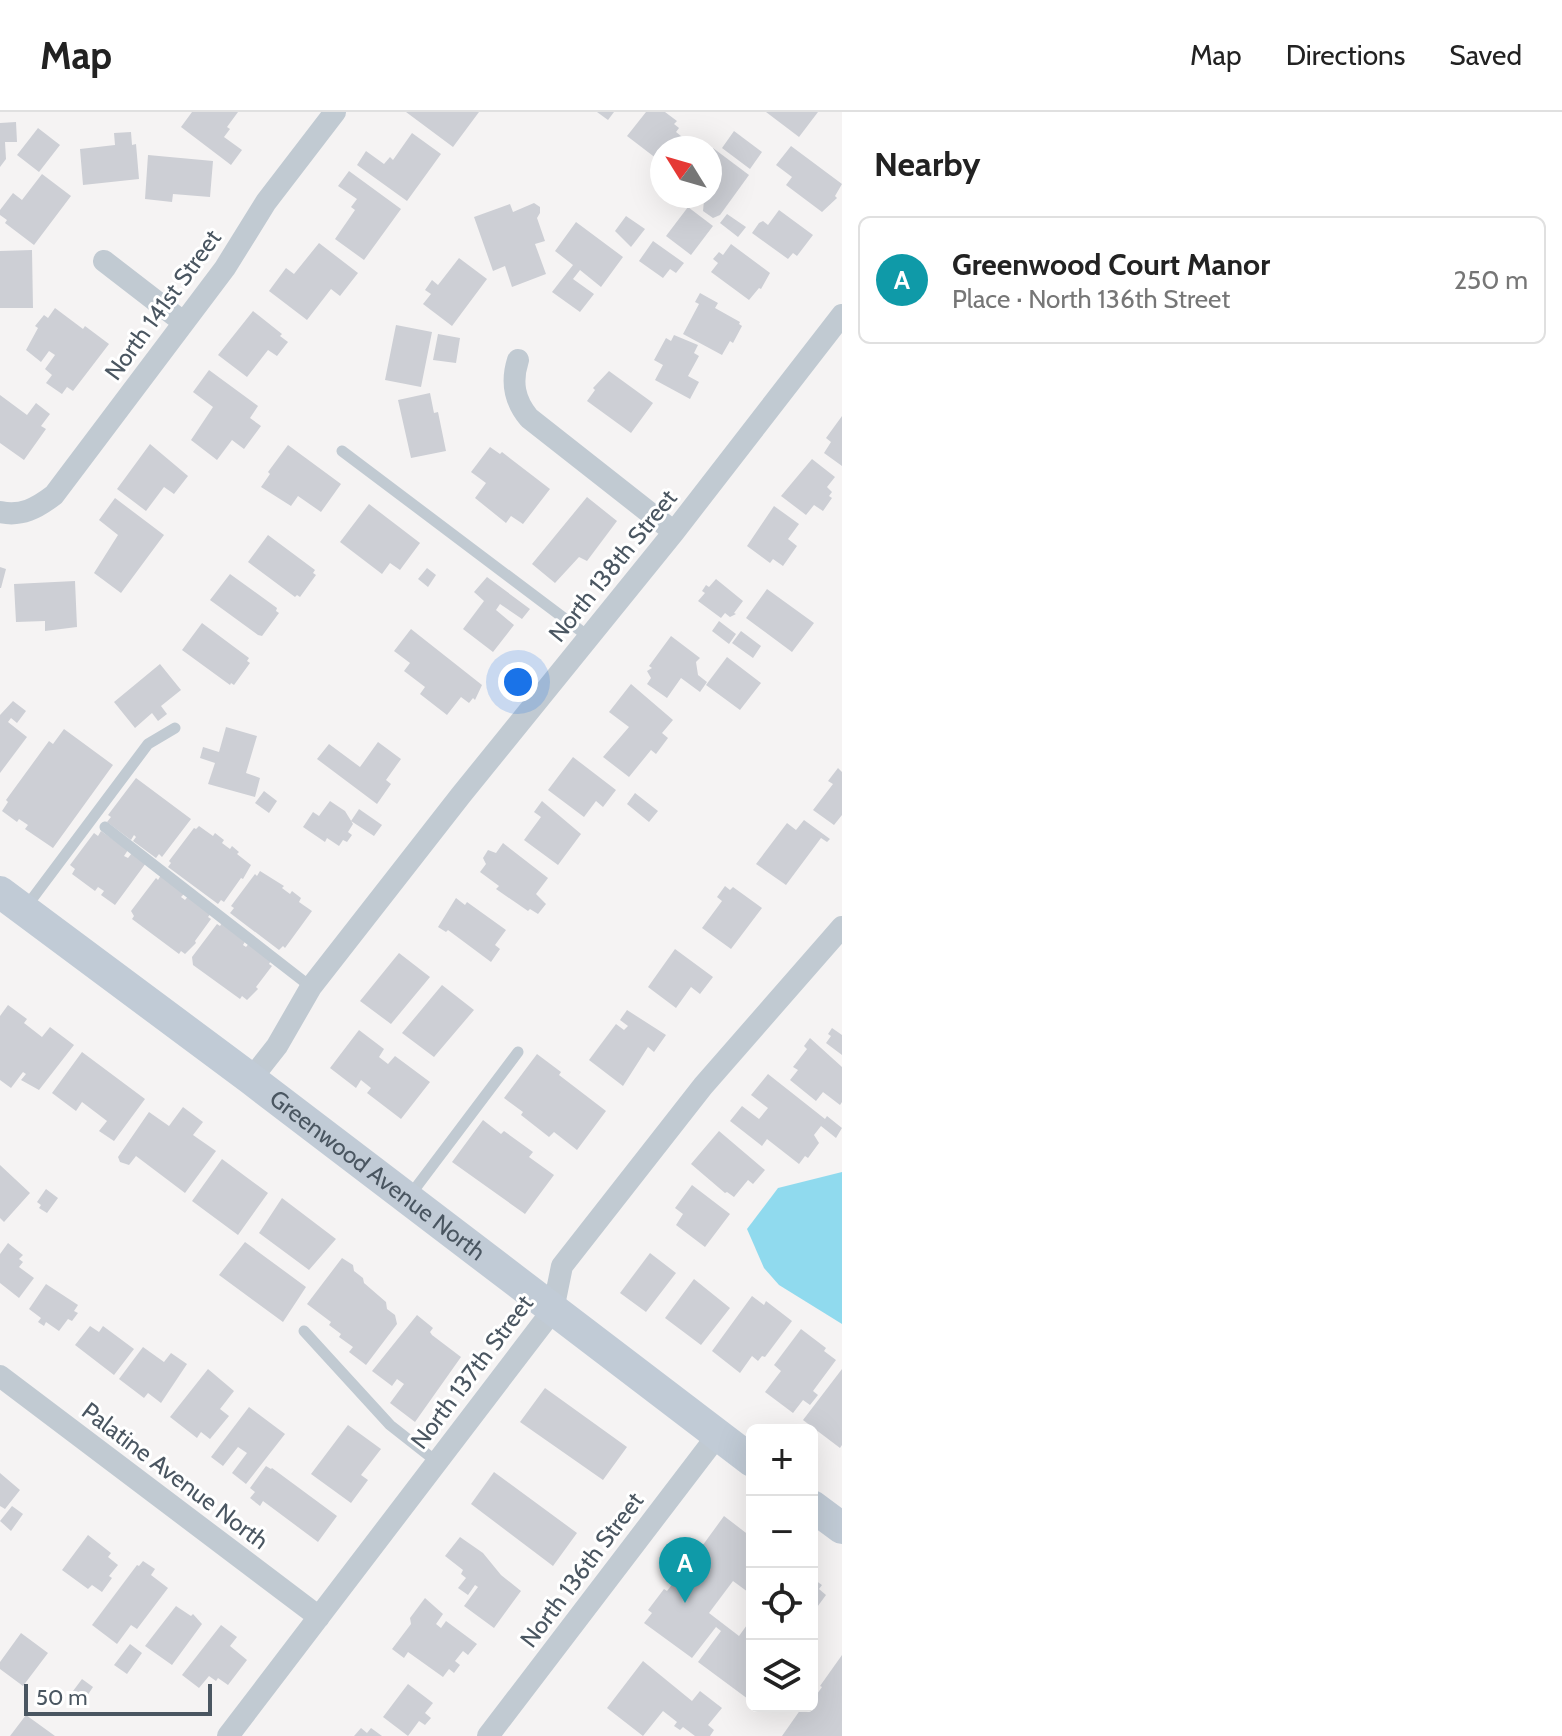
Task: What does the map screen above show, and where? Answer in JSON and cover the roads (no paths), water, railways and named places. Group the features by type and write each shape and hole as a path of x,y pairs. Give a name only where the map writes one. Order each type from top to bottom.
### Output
{"main road":[{"name":"Greenwood Avenue North","path":"12,901 746,1457"},
{"path":"818,1510 842,1528"}],"street":[{"name":"North 141st Street","path":"10,513 41,505 54,495 225,268 266,202 335,112"},
{"path":"104,261 183,322"},
{"name":"North 138th Street","path":"251,1079 277,1046 311,987 674,532 842,315"},
{"path":"518,360 513,385 516,398 529,418 674,532"},
{"name":"North 137th Street","path":"228,1736 553,1310 562,1266 703,1086 842,927"},
{"name":"Palatine Avenue North","path":"0,1376 319,1617"},
{"name":"North 136th Street","path":"488,1736 717,1436"}],"lane":[{"path":"342,451 589,637"},
{"path":"12,901 148,744 175,728"},
{"path":"105,827 311,987"},
{"path":"408,1198 518,1052"},
{"path":"304,1331 390,1425 437,1462"}],"water":[{"path":"842,1172 842,1324 779,1285 764,1268 747,1229 778,1188"}],"place":[{"name":"Greenwood Court Manor","path":"685,1603"}]}
